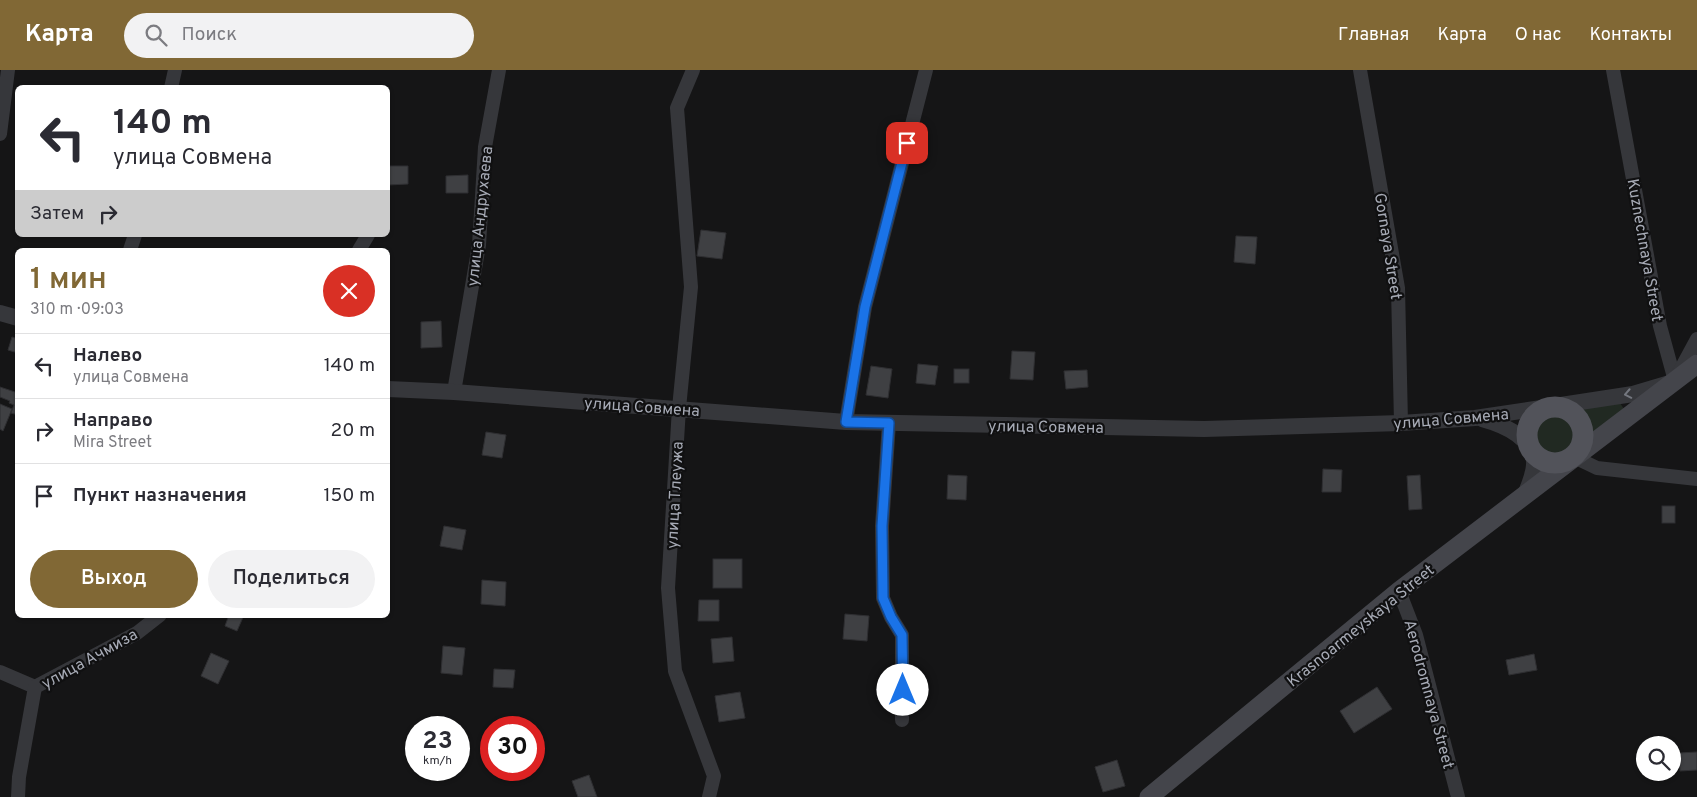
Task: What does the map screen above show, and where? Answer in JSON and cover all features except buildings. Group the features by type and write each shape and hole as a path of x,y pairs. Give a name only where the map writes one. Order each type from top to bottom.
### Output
{"main road":[{"name":"улица Совмена","path":"1674,382 1697,364"},
{"name":"Krasnoarmeyskaya Street","path":"1149,797 1399,591 1674,382"},
{"path":"1560,407 1570,411 1580,423 1584,438 1574,457 1563,463 1550,463 1538,458 1530,448 1527,436 1530,423 1538,413 1549,408 1560,407"}],"street":[{"path":"0,134 8,70"},
{"path":"172,85 175,70"},
{"name":"улица Андрухаева","path":"454,392 479,245 485,147 499,70"},
{"name":"улица Тлеужа","path":"693,70 678,108 691,287 679,408 668,588 675,671 714,776 709,797"},
{"path":"846,422 865,307 926,70"},
{"name":"Gornaya Street","path":"1360,70 1398,288 1401,423"},
{"name":"Kuznechnaya Street","path":"1613,70 1660,326 1674,382"},
{"path":"360,248 367,237"},
{"path":"0,313 15,317"},
{"path":"1674,382 1697,339"},
{"name":"улица Совмена","path":"390,389 679,408 846,422 1204,429 1401,423 1475,418 1632,394 1674,382"},
{"path":"1475,418 1500,424 1516,434 1530,448 1534,462 1525,495"},
{"path":"889,423 882,526 883,598 891,617 902,635 902,720"},
{"path":"1574,457 1597,468 1697,479"},
{"name":"Aerodromnaya Street","path":"1399,591 1416,635 1458,797"},
{"name":"улица Ачмиза","path":"18,797 35,687 137,633 156,618"},
{"path":"0,672 35,687"}],"shaded area":[{"path":"1620,403 1624,409 1586,439 1585,421 1579,412 1580,409"},
{"path":"1552,413 1560,413 1572,419 1578,435 1572,451 1560,457 1552,457 1540,451 1534,439 1534,431 1540,419"}],"route":[{"path":"903,690 902,635 891,617 883,598 882,526 889,423 846,422 865,307 907,143"}]}
